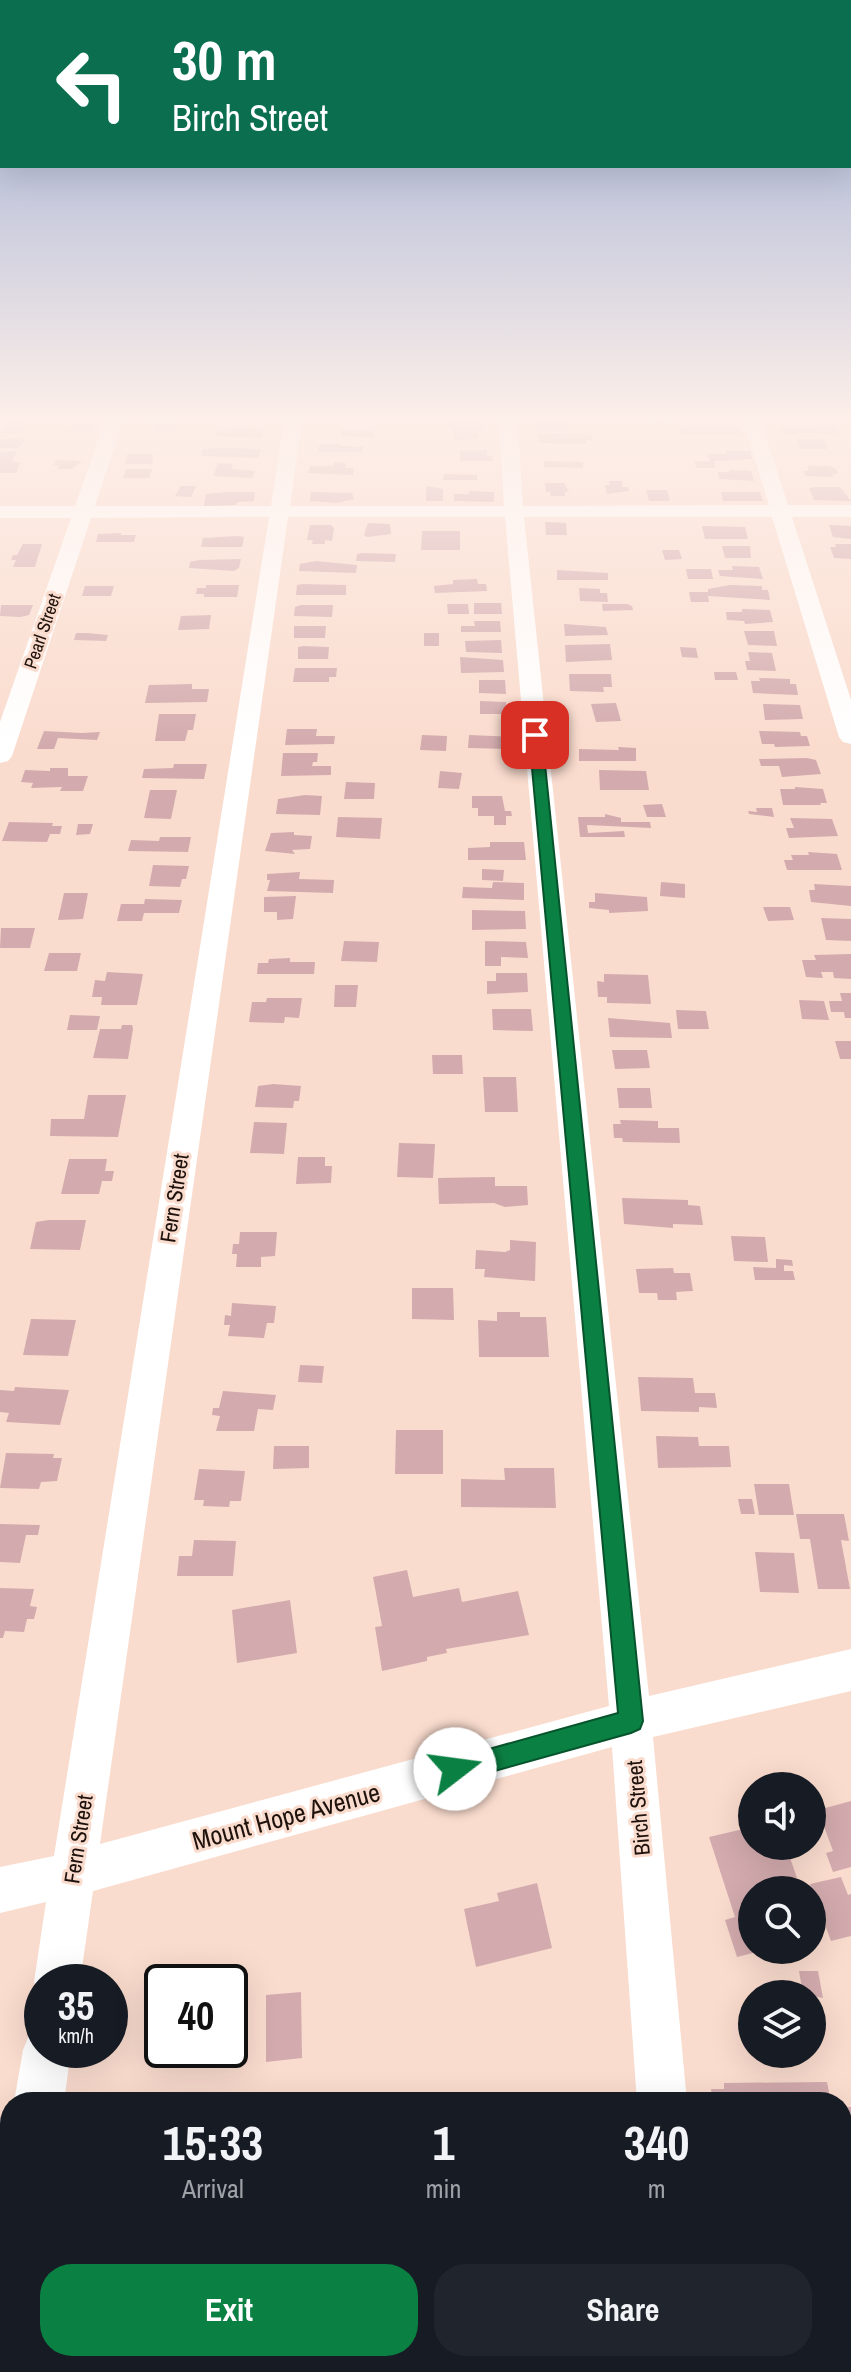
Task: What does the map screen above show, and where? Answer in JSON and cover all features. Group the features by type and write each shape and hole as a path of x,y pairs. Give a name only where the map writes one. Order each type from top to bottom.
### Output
{"street":[{"name":"Pearl Street","path":"0,756 77,526"},
{"name":"Fern Street","path":"60,1964 275,526"},
{"name":"Birch Street","path":"515,526 631,1721 661,2092"},
{"path":"783,526 851,737"},
{"name":"Mount Hope Avenue","path":"0,1890 73,1874 631,1721 851,1670"},
{"path":"41,2092 44,2068"}],"building":[{"path":"310,526 334,528 332,541 312,544 313,540 307,540"},
{"path":"367,526 390,526 391,534 364,535"},
{"path":"545,526 566,526 567,535 546,535"},
{"path":"702,526 745,527 748,539 705,539"},
{"path":"829,526 851,526 851,539 833,537"},
{"path":"422,531 460,531 460,550 421,550"},
{"path":"98,534 136,535 134,542 96,542"},
{"path":"244,537 242,547 201,547 203,538"},
{"path":"23,544 42,544 35,567 13,567 16,560 11,560 13,555 17,555"},
{"path":"835,544 851,544 851,559 834,558 830,547 836,547"},
{"path":"722,546 750,546 751,558 725,558"},
{"path":"662,550 679,550 682,559 665,560"},
{"path":"357,554 396,554 395,562 356,561"},
{"path":"241,559 239,568 234,571 189,568 190,562 199,560"},
{"path":"316,561 357,565 356,573 299,571 300,564"},
{"path":"732,566 759,567 763,579 720,576 718,570 733,570"},
{"path":"686,569 711,569 713,579 688,579"},
{"path":"557,570 608,573 608,580 557,580"},
{"path":"477,579 478,584 486,584 487,591 435,593 434,586 453,584 453,580"},
{"path":"206,585 239,585 237,597 204,597 204,594 196,594 197,588 206,588"},
{"path":"297,585 346,585 346,595 296,595"},
{"path":"730,585 762,586 762,590 768,590 770,600 708,596 709,602 691,602 689,592 708,592 708,589"},
{"path":"85,586 114,586 111,596 82,596"},
{"path":"579,588 600,589 600,593 607,593 608,602 580,601"},
{"path":"474,603 501,603 502,614 474,614"},
{"path":"447,604 468,604 469,614 448,614"},
{"path":"602,604 627,604 633,610 603,611"},
{"path":"1,605 33,605 29,615 20,617 0,616"},
{"path":"333,605 332,617 294,616 295,607"},
{"path":"742,609 770,610 773,622 745,624 744,621 727,620 726,612 742,612"},
{"path":"211,615 209,629 178,630 181,616"},
{"path":"474,621 500,621 501,632 461,632 461,626 475,626"},
{"path":"564,624 606,627 608,635 565,636"},
{"path":"294,626 326,626 325,638 294,638"},
{"path":"744,631 774,631 777,646 748,645"},
{"path":"76,633 108,635 106,641 74,640"},
{"path":"424,633 439,633 439,646 424,646"},
{"path":"501,640 502,653 466,652 465,641"},
{"path":"610,644 612,660 566,662 565,645"},
{"path":"298,647 329,647 328,659 298,659"},
{"path":"680,647 696,648 698,658 682,657"},
{"path":"748,652 772,653 776,671 747,670 745,661 750,661"},
{"path":"460,657 503,660 504,672 461,673"},
{"path":"295,668 337,668 336,677 329,677 329,682 293,682"},
{"path":"714,672 736,672 738,680 715,680"},
{"path":"569,674 611,674 612,687 603,687 604,692 570,691"},
{"path":"759,678 790,679 790,684 796,684 798,695 753,693 751,681 760,681"},
{"path":"479,680 505,680 506,694 479,693"},
{"path":"192,684 192,689 209,689 207,702 145,703 149,685"},
{"path":"480,701 506,702 507,714 480,714"},
{"path":"616,703 621,721 596,722 591,704"},
{"path":"763,704 800,705 803,719 765,720"},
{"path":"159,714 196,714 193,730 188,730 185,741 155,741"},
{"path":"287,729 317,729 316,736 335,736 334,744 285,745"},
{"path":"44,731 100,732 97,740 58,738 54,749 37,749"},
{"path":"759,731 800,732 801,736 807,736 810,746 775,747 774,744 762,744"},
{"path":"422,735 447,736 446,751 420,750"},
{"path":"469,735 515,737 514,749 468,748"},
{"path":"618,747 636,748 636,761 579,761 579,749 619,750"},
{"path":"283,753 318,753 317,762 313,762 312,766 331,766 331,775 281,776"},
{"path":"759,759 816,760 821,774 782,777 779,766 761,766"},
{"path":"174,764 207,764 204,779 142,778 144,769 173,768"},
{"path":"50,768 68,768 68,776 88,776 83,791 60,791 62,787 31,788 33,783 21,782 25,770 50,771"},
{"path":"599,770 646,771 649,790 600,790"},
{"path":"440,771 462,773 459,789 438,788"},
{"path":"346,782 375,783 374,799 344,799"},
{"path":"780,789 823,789 827,803 783,805"},
{"path":"150,790 177,790 171,819 144,818"},
{"path":"322,796 320,815 276,814 278,799"},
{"path":"472,796 502,796 505,811 511,811 512,816 506,816 506,825 494,825 494,816 478,816 478,808 472,808"},
{"path":"662,804 666,817 647,817 643,805"},
{"path":"756,808 772,808 774,817 749,814 748,811 757,812"},
{"path":"605,814 621,818 621,822 650,822 651,828 587,825 588,833 624,831 625,837 580,837 578,817 605,817"},
{"path":"338,817 382,818 380,839 336,837"},
{"path":"790,818 832,819 838,836 789,838 786,828 794,828"},
{"path":"9,822 62,826 60,834 50,834 47,842 2,841"},
{"path":"78,824 93,824 90,834 76,835"},
{"path":"294,832 294,835 312,836 310,849 292,850 295,854 265,851 271,833"},
{"path":"160,837 191,837 188,852 128,851 131,840 159,841"},
{"path":"490,842 524,842 526,860 468,860 468,848 490,847"},
{"path":"808,852 837,854 842,870 787,870 784,860 793,860 791,855 809,855"},
{"path":"153,865 189,866 180,887 149,886"},
{"path":"482,869 504,870 503,881 482,880"},
{"path":"300,872 299,879 334,880 333,893 267,891 270,880 267,880 267,874"},
{"path":"493,882 524,883 524,900 462,898 463,887 492,888"},
{"path":"661,882 685,884 685,898 660,896"},
{"path":"814,884 851,886 851,906 811,902 809,890 815,890"},
{"path":"64,893 88,893 83,919 58,920"},
{"path":"595,893 647,897 648,911 609,913 609,910 589,908 589,902 595,902"},
{"path":"296,896 293,919 277,920 277,912 264,912 264,897"},
{"path":"145,899 182,900 179,913 144,913 142,921 117,921 121,904 144,904"},
{"path":"763,907 790,907 794,920 768,921"},
{"path":"472,910 525,911 526,929 472,930"},
{"path":"821,918 851,919 851,941 826,940"},
{"path":"1,928 35,928 30,948 0,948"},
{"path":"344,941 379,942 377,962 341,961"},
{"path":"485,941 526,942 528,958 501,957 501,966 485,966"},
{"path":"49,953 81,953 77,971 44,971"},
{"path":"851,954 851,979 834,978 833,972 821,972 823,978 806,977 802,960 816,960 814,955"},
{"path":"290,958 290,962 315,962 314,974 257,974 258,963"},
{"path":"107,972 143,974 137,1005 101,1005 102,997 92,997 95,980 105,981"},
{"path":"496,973 527,973 528,992 487,994 487,981 496,981"},
{"path":"604,974 648,975 651,1004 607,1003 607,997 598,997 597,981 604,982"},
{"path":"335,985 358,985 356,1007 334,1007"},
{"path":"840,993 851,993 851,1018 845,1018 844,1012 831,1012 829,1001 842,1001"},
{"path":"267,998 302,998 299,1018 285,1017 284,1023 249,1022 252,1002 266,1002"},
{"path":"799,1000 824,1001 829,1020 802,1019"},
{"path":"492,1009 531,1009 533,1031 493,1030"},
{"path":"676,1010 706,1011 709,1029 678,1029"},
{"path":"70,1015 100,1016 97,1030 67,1030"},
{"path":"608,1018 670,1023 672,1038 610,1037"},
{"path":"122,1025 132,1025 133,1029 128,1059 93,1058 100,1029 121,1029"},
{"path":"835,1041 851,1041 851,1059 840,1059"},
{"path":"612,1050 647,1050 650,1068 615,1069"},
{"path":"432,1055 462,1055 463,1074 433,1074"},
{"path":"483,1077 516,1077 518,1112 485,1112"},
{"path":"258,1086 301,1086 299,1101 294,1101 293,1108 255,1107"},
{"path":"617,1088 650,1088 652,1108 619,1108"},
{"path":"88,1095 126,1095 118,1137 50,1136 51,1119 84,1119"},
{"path":"620,1120 658,1121 658,1128 679,1128 680,1143 623,1142 622,1138 614,1138 613,1124 621,1124"},
{"path":"254,1122 287,1123 284,1154 250,1153"},
{"path":"399,1143 435,1144 433,1178 397,1177"},
{"path":"298,1157 325,1157 325,1166 332,1166 331,1183 296,1184"},
{"path":"69,1159 107,1159 105,1171 114,1171 112,1181 102,1181 99,1194 61,1194"},
{"path":"495,1177 495,1186 527,1186 528,1205 439,1204 438,1178"},
{"path":"622,1198 688,1200 688,1205 700,1206 703,1225 673,1224 673,1228 624,1224"},
{"path":"86,1220 80,1250 30,1249 36,1222"},
{"path":"240,1232 277,1232 275,1256 261,1257 261,1267 236,1267 237,1254 232,1254 233,1244 239,1244"},
{"path":"731,1236 765,1237 768,1262 734,1261"},
{"path":"510,1240 536,1242 535,1281 484,1277 485,1269 475,1269 476,1250 505,1252 510,1250"},
{"path":"776,1259 792,1260 793,1266 784,1265 784,1271 793,1271 795,1280 755,1280 753,1267 776,1268"},
{"path":"673,1268 674,1273 690,1273 693,1291 676,1292 677,1300 658,1300 657,1293 639,1293 636,1269"},
{"path":"412,1288 453,1288 454,1320 412,1319"},
{"path":"232,1303 276,1306 274,1323 267,1323 264,1338 228,1336 230,1325 224,1325 225,1315 231,1316"},
{"path":"497,1312 520,1312 520,1317 546,1317 549,1357 479,1357 478,1320 497,1321"},
{"path":"31,1319 76,1320 68,1356 23,1355"},
{"path":"300,1365 324,1366 322,1383 298,1382"},
{"path":"638,1377 693,1378 695,1393 715,1393 717,1408 699,1407 699,1412 641,1411"},
{"path":"15,1387 69,1390 60,1425 6,1422 9,1413 0,1412 0,1390 14,1391"},
{"path":"223,1391 276,1395 273,1410 258,1409 254,1431 216,1431 220,1416 212,1415 213,1408 219,1408"},
{"path":"396,1430 443,1430 443,1474 395,1474"},
{"path":"656,1436 698,1437 699,1446 729,1446 731,1467 658,1468"},
{"path":"274,1446 309,1446 309,1468 273,1469"},
{"path":"6,1453 54,1454 53,1458 62,1458 57,1481 41,1482 39,1489 0,1488"},
{"path":"504,1468 554,1468 556,1508 461,1507 461,1479 505,1480"},
{"path":"199,1469 245,1471 241,1501 230,1501 229,1507 203,1506 204,1500 194,1500"},
{"path":"754,1484 789,1484 794,1515 759,1515"},
{"path":"738,1499 752,1499 755,1514 741,1514"},
{"path":"796,1514 844,1514 849,1541 841,1540 850,1589 818,1589 810,1539 800,1539"},
{"path":"0,1524 40,1525 38,1535 26,1535 20,1563 0,1562"},
{"path":"194,1540 236,1541 233,1576 177,1576 179,1556 192,1556"},
{"path":"755,1552 794,1553 799,1593 760,1592"},
{"path":"407,1570 413,1597 459,1588 462,1602 518,1591 529,1635 446,1649 447,1653 427,1657 427,1661 382,1671 375,1627 382,1626 373,1577"},
{"path":"0,1588 34,1589 30,1606 37,1607 34,1619 27,1619 24,1632 5,1631 3,1638 0,1638"},
{"path":"290,1600 297,1653 237,1663 232,1610"},
{"path":"851,1801 851,1867 833,1872 826,1853 833,1851 826,1832 826,1808"},
{"path":"738,1830 738,1860 791,1860 796,1876 738,1876 737,1957 725,1920 735,1917 709,1837"},
{"path":"841,1877 848,1895 851,1894 851,1936 831,1941 826,1927 826,1880"},
{"path":"537,1883 552,1948 476,1967 464,1909 499,1901 497,1893"},
{"path":"799,1971 818,1971 820,1980 801,1980"},
{"path":"301,1992 302,2058 266,2062 266,1995"},
{"path":"827,2082 829,2092 711,2092 711,2089 724,2089 724,2083"}],"route":[{"path":"455,1769 631,1721 535,735"}]}
